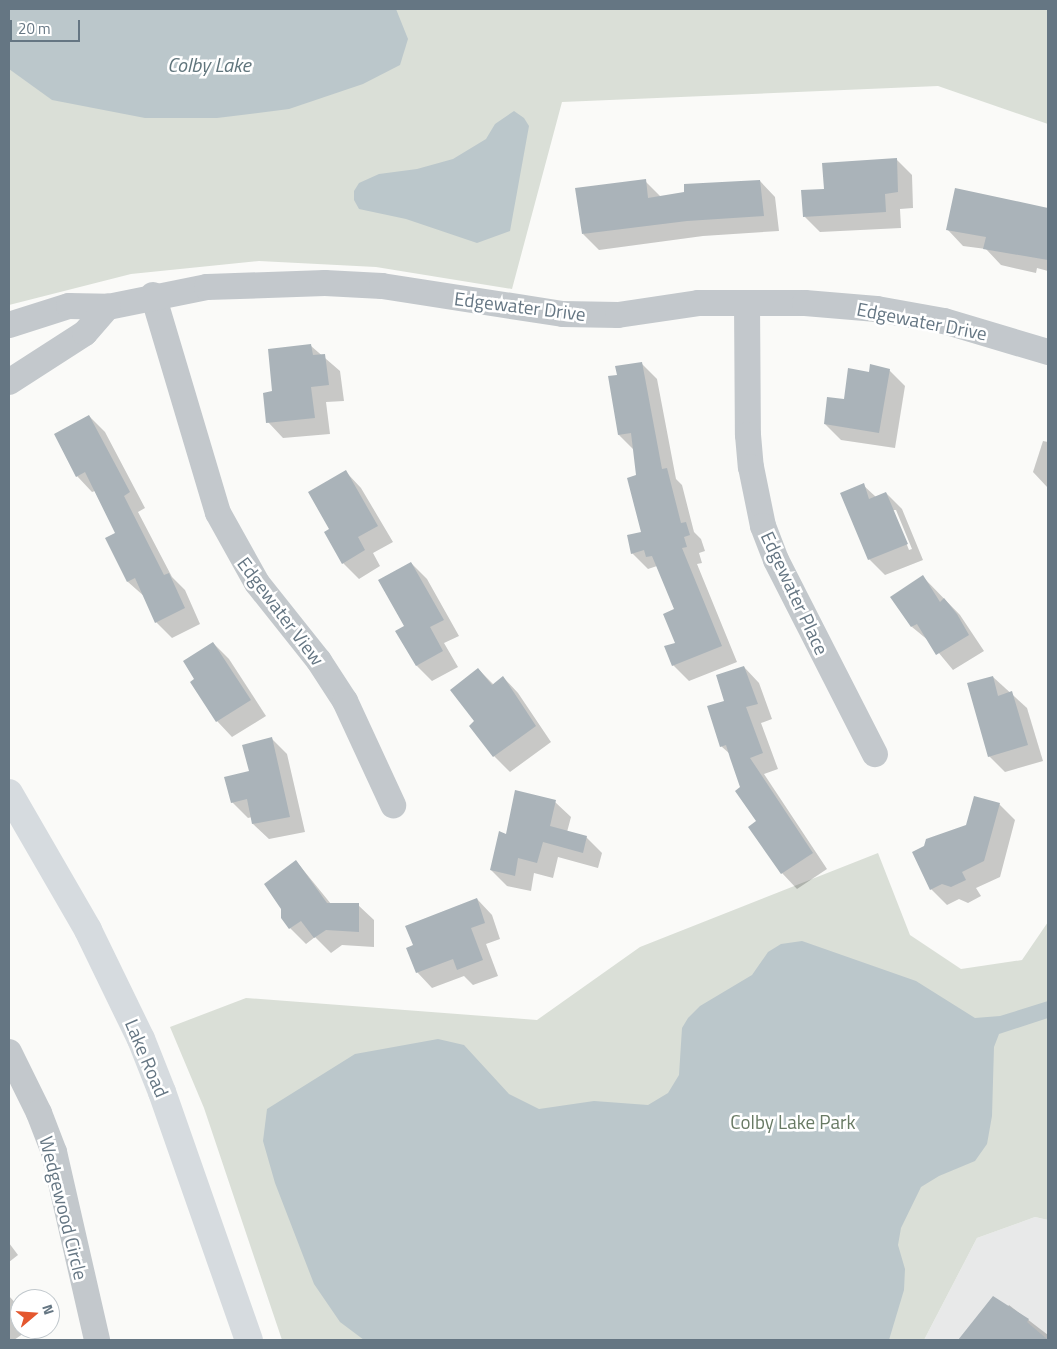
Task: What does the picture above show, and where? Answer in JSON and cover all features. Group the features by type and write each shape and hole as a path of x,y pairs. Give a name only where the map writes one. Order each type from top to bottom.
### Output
{"street":[{"name":"Edgewater Drive","path":"9,325 69,306 108,306 208,286 299,283 382,286 563,314 618,314 698,303 877,308 944,321 1048,352"},
{"name":"Edgewater View","path":"153,296 218,514 257,583 319,661 345,701 393,805"},
{"name":"Edgewater Place","path":"747,303 748,435 751,467 763,526 776,560 875,754"},
{"path":"9,382 85,333 108,306"},
{"name":"Lake Road","path":"9,793 88,930 141,1040 162,1092 249,1340"},
{"name":"Wedgewood Circle","path":"9,1052 39,1113 54,1152 98,1340"}],"shaded area":[{"path":"1035,1217 1048,1220 1048,1340 924,1340 977,1238"}],"green space":[{"path":"9,9 1048,9 1048,124 938,86 562,102 512,289 376,267 259,261 131,274 9,305"},
{"name":"Colby Lake Park","path":"878,853 910,935 961,969 1022,960 1048,922 1048,1220 1035,1217 977,1238 924,1340 282,1340 204,1108 170,1027 246,998 537,1020 640,947"}],"water":[{"name":"Colby Lake","path":"9,9 396,9 408,39 400,65 363,84 289,109 217,118 145,118 52,100 9,69"},
{"path":"514,111 524,118 529,126 510,231 477,243 406,219 359,209 354,200 354,191 359,183 379,174 417,169 453,159 486,139 495,124"},
{"name":"Colby Lake Park","path":"802,941 916,981 975,1018 1000,1016 1048,1001 1048,1018 999,1034 994,1047 992,1116 987,1144 975,1161 939,1176 921,1187 901,1228 898,1245 905,1269 904,1290 889,1340 364,1340 340,1322 314,1284 275,1183 263,1141 267,1109 355,1054 438,1039 464,1045 509,1094 539,1109 594,1101 648,1105 668,1093 679,1075 682,1028 688,1018 700,1006 752,975 768,952 781,944"}],"building":[{"path":"897,158 898,192 885,194 886,212 803,217 801,190 824,189 822,163"},
{"path":"646,179 648,198 684,192 684,184 760,180 764,216 687,221 582,234 575,188"},
{"path":"955,188 1048,208 1048,260 983,249 986,237 946,230"},
{"path":"311,344 313,355 325,354 329,385 311,387 315,418 266,423 263,393 272,391 268,349"},
{"path":"642,362 662,469 667,468 681,523 686,522 690,535 684,537 687,547 682,548 722,646 672,666 664,646 675,643 663,614 674,609 652,556 646,557 644,550 631,554 627,535 641,532 627,478 636,475 631,433 618,435 608,376 617,375 615,366"},
{"path":"870,364 890,369 879,433 824,424 827,397 844,399 848,368 869,372"},
{"path":"89,415 130,492 124,496 164,575 169,573 185,608 155,623 135,578 127,582 105,538 115,533 85,472 76,477 54,434"},
{"path":"346,470 378,526 358,537 365,550 342,564 324,532 329,529 308,492"},
{"path":"864,483 869,499 886,492 908,544 868,560 840,493"},
{"path":"411,562 444,620 430,627 443,651 416,666 395,631 404,626 378,580"},
{"path":"923,575 940,602 944,598 957,614 969,635 936,655 917,624 911,627 890,597"},
{"path":"213,642 251,700 216,722 190,682 194,679 183,661"},
{"path":"744,666 758,704 746,707 763,753 750,758 813,853 781,874 748,827 756,821 735,791 740,787 726,745 720,747 707,706 724,701 716,675"},
{"path":"478,668 492,685 503,676 536,726 493,757 469,726 474,721 450,690"},
{"path":"993,676 998,696 1012,691 1028,745 988,757 967,683"},
{"path":"272,737 290,817 252,824 247,799 231,803 224,777 249,771 242,745"},
{"path":"515,790 556,800 550,826 587,836 583,853 543,842 537,863 518,858 515,876 490,870 499,831 506,834"},
{"path":"974,796 1000,803 984,861 962,872 966,880 951,887 942,884 930,890 912,852 924,846 926,839 966,825"},
{"path":"296,860 327,903 359,903 359,932 326,930 314,938 301,921 289,929 281,918 281,909 264,884"},
{"path":"477,898 485,923 471,928 483,960 457,970 453,959 416,973 406,948 413,945 405,926"},
{"path":"993,1296 1029,1319 1027,1322 1048,1340 958,1340"}]}
